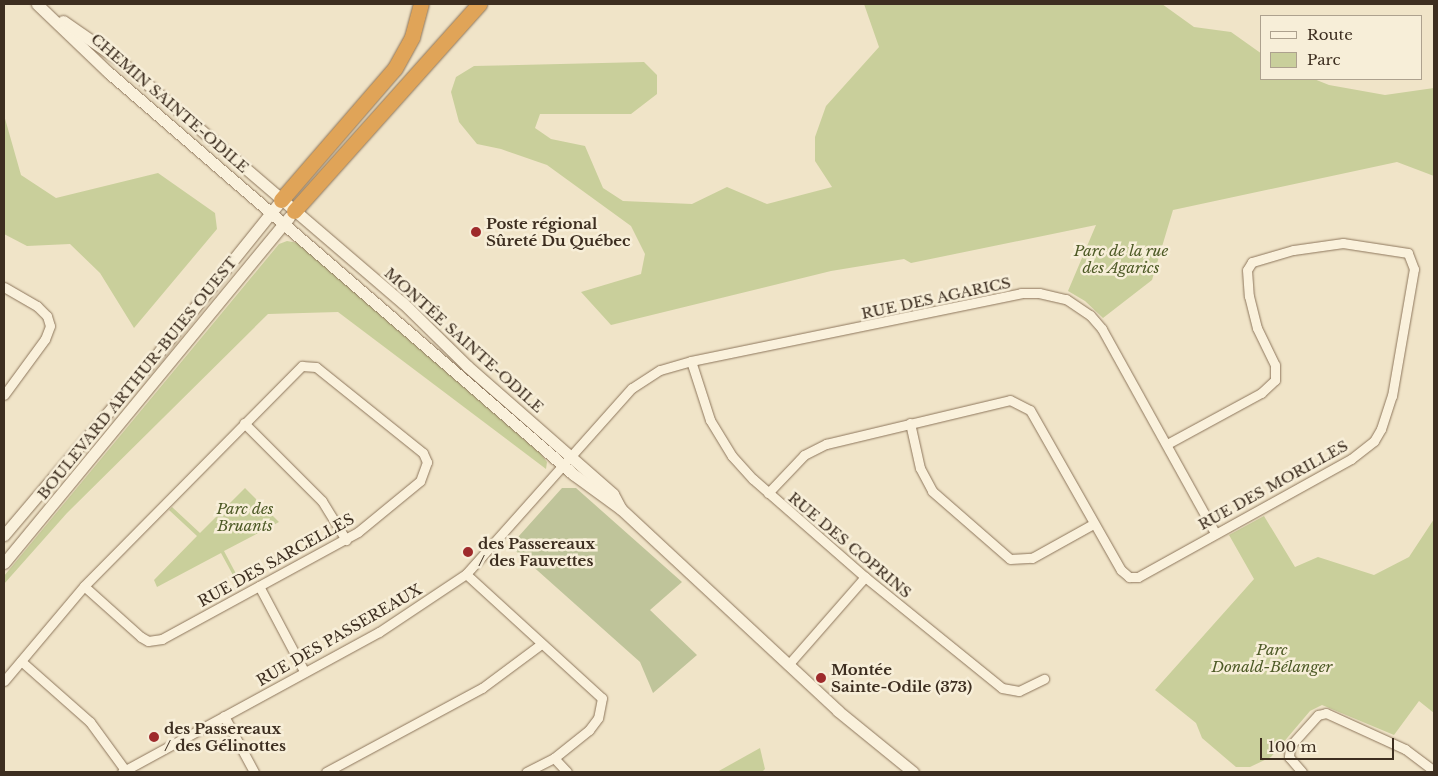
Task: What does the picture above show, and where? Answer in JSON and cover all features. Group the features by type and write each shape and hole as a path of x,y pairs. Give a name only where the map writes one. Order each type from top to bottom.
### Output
{"highway":[{"path":"276,205 395,68 412,37 421,4"},
{"path":"290,217 479,4"}],"main road":[{"name":"CHEMIN SAINTE-ODILE","path":"38,4 118,59 276,205"},
{"name":"CHEMIN SAINTE-ODILE","path":"38,4 108,72 276,205"},
{"name":"MONTÉE SAINTE-ODILE","path":"276,205 403,303 569,462 613,494 621,509 788,665 914,772"},
{"name":"BOULEVARD ARTHUR-BUIES OUEST","path":"4,535 159,352 276,205"},
{"name":"BOULEVARD ARTHUR-BUIES OUEST","path":"4,563 290,217"}],"street":[{"name":"RUE DES MORILLES","path":"768,493 814,449 1003,400 1025,405 1121,570 1133,578 1350,460 1374,440 1381,429 1392,396 1414,269 1408,253 1343,243 1277,254 1252,262 1247,270 1249,296 1257,328 1275,365 1275,380 1261,393 1167,444"},
{"path":"4,287 37,306 47,316 50,326 45,339 4,395"},
{"name":"RUE DES AGARICS","path":"569,462 645,377 691,360 1021,294 1053,295 1078,305 1102,329 1215,533"},
{"name":"RUE DES COPRINS","path":"691,360 701,397 721,440 743,470 768,493 865,577 1002,688 1019,691 1044,679"},
{"name":"RUE DES SARCELLES","path":"4,681 84,586 302,366 316,367 423,453 427,462 420,482 346,540 155,641 142,637 84,586"},
{"path":"244,423 322,501 346,540"},
{"path":"910,424 920,468 932,491 1010,559 1032,558 1093,524"},
{"name":"RUE DES PASSEREAUX","path":"124,771 304,671 379,632 466,574 569,462"},
{"path":"466,574 602,698 598,718 589,730 554,758 526,772"},
{"path":"788,665 865,577"},
{"path":"259,586 304,671"},
{"path":"326,772 482,688 541,644"},
{"path":"21,661 90,722 124,771"},
{"path":"1302,772 1289,757 1290,746 1318,715 1326,713 1405,749 1434,771"},
{"path":"224,716 254,772"},
{"path":"554,758 567,772"}],"green space":[{"name":"Parc de la rue des Agarics","path":"864,4 1162,4 1194,27 1231,32 1260,53 1260,80 1316,80 1329,85 1385,95 1434,88 1434,176 1397,162 1173,210 1152,280 1103,318 1085,301 1068,291 1096,225 911,263 904,259 831,271 611,325 581,292 641,274 645,254 631,226 547,165 501,149 477,144 459,122 451,92 456,77 474,66 644,62 657,75 657,94 631,114 540,114 535,128 551,139 585,146 603,188 623,201 692,204 727,187 767,204 832,187 815,161 815,137 826,106 879,47"},
{"path":"4,115 21,175 56,198 158,173 215,213 217,229 134,328 100,273 70,244 27,246 4,234"},
{"path":"287,241 298,243 540,453 547,462 546,469 338,312 268,314 67,513 4,584 4,576 279,244"},
{"name":"Parc des Bruants","path":"245,488 279,522 224,551 243,587 240,588 221,553 157,587 154,580 197,536 169,510 172,507 200,533"},
{"path":"562,488 576,488 682,582 650,610 697,655 653,693 640,662 510,546"},
{"name":"Parc Donald-Bélanger","path":"1264,516 1295,567 1318,557 1374,575 1409,557 1434,519 1434,713 1419,701 1394,735 1322,705 1310,711 1271,757 1250,767 1236,767 1202,738 1196,723 1155,690 1254,579 1229,535"},
{"path":"760,748 765,769 762,772 717,772"}],"place":[{"name":"Poste régional Sûreté Du Québec","path":"476,232"},
{"name":"des Passereaux / des Fauvettes","path":"468,552"},
{"name":"Montée Sainte-Odile (373)","path":"821,678"},
{"name":"des Passereaux / des Gélinottes","path":"154,737"}]}
